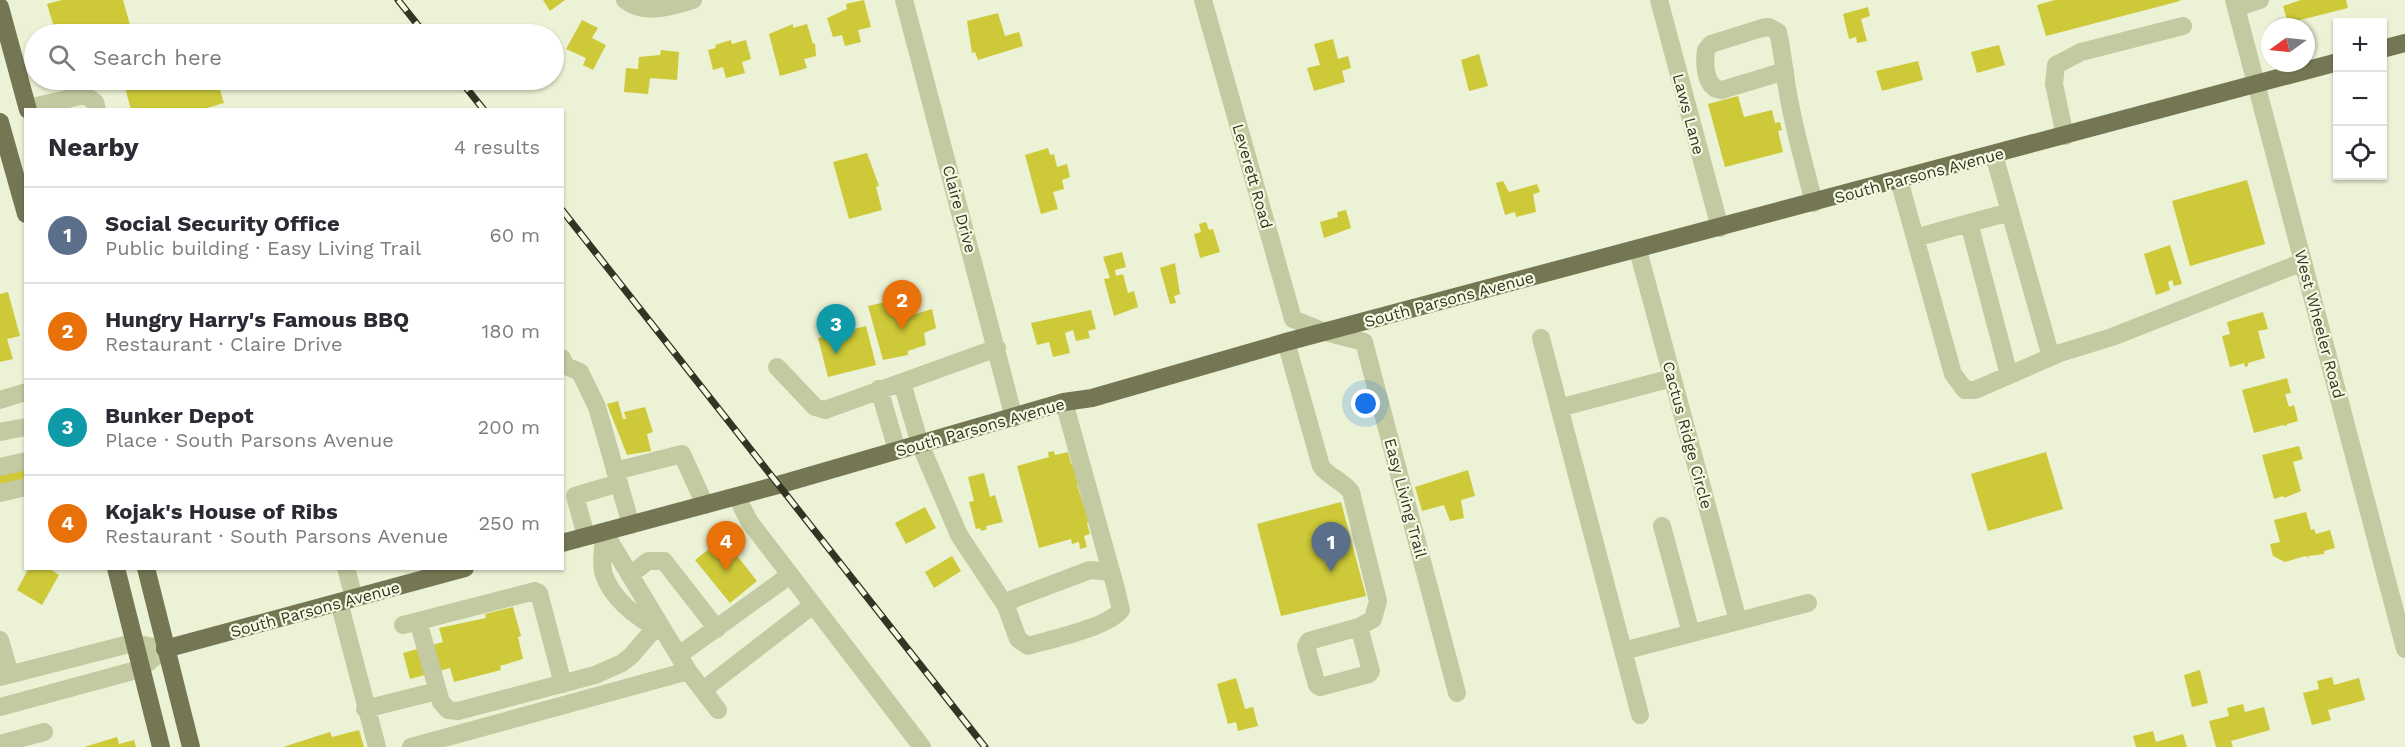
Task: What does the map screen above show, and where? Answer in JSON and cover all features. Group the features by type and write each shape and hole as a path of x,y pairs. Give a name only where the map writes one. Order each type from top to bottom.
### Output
{"main road":[{"path":"0,7 28,108"},
{"path":"2387,48 2405,43"},
{"name":"South Parsons Avenue","path":"564,542 705,505 1064,402 1092,398 1286,342 2333,63"},
{"path":"0,122 24,207"},
{"path":"116,570 161,747"},
{"path":"146,570 191,747"},
{"name":"South Parsons Avenue","path":"165,649 346,600 415,575 451,570"}],"street":[{"path":"625,0 639,8 650,9 693,0"},
{"name":"Claire Drive","path":"904,0 1014,417"},
{"name":"Leverett Road","path":"1203,0 1293,319 1325,332"},
{"name":"Laws Lane","path":"1659,0 1720,228"},
{"path":"2235,4 2260,0"},
{"name":"West Wheeler Road","path":"2235,4 2405,649"},
{"path":"2065,136 2054,84 2056,65 2081,52 2184,26"},
{"path":"1785,71 1722,90 1714,89 1710,86 1707,74 1706,50 1711,44 1769,27 1778,32 1814,203"},
{"path":"32,108 85,95 95,102 96,108"},
{"path":"1994,155 2051,357"},
{"path":"1899,180 1957,383 1965,390 1975,390 2051,357 2112,337 2303,262"},
{"path":"1915,238 2010,212"},
{"path":"1969,223 2009,375"},
{"name":"Cactus Ridge Circle","path":"1638,250 1738,621"},
{"name":"Easy Living Trail","path":"1325,332 1364,342 1457,693"},
{"path":"1541,338 1640,715"},
{"path":"1286,342 1323,471 1345,483 1351,492 1378,601 1373,619 1359,627 1309,641 1306,646 1317,685 1320,687 1369,674 1371,670 1359,627"},
{"path":"777,367 815,407 825,410 997,348"},
{"path":"564,362 566,366 580,372 597,407 631,525"},
{"path":"1559,408 1672,378"},
{"path":"902,383 920,444 959,535 1006,606 1018,639 1028,646 1097,624 1117,616 1121,610 1064,402"},
{"path":"879,389 897,450"},
{"path":"0,400 24,393"},
{"path":"0,432 24,427"},
{"path":"586,536 574,496 617,477 682,454 705,505"},
{"path":"0,467 24,461"},
{"path":"0,493 24,487"},
{"path":"737,496 749,521 922,747"},
{"path":"1662,526 1691,633"},
{"path":"604,532 660,631 718,710"},
{"path":"604,532 603,573 641,621 660,631"},
{"path":"630,575 648,561 664,561 717,629"},
{"path":"346,570 346,600 365,709 377,747"},
{"path":"1006,606 1013,599 1090,570 1111,572"},
{"path":"411,747 684,663 717,629 790,574"},
{"path":"563,684 539,593 535,591 411,623 443,706 448,710 458,711 563,684 622,663 660,631"},
{"path":"1623,651 1808,603"},
{"path":"703,690 813,605"},
{"path":"0,640 5,675"},
{"name":"South Parsons Avenue","path":"5,675 133,643 165,649"},
{"name":"South Parsons Avenue","path":"0,707 140,669 165,649"},
{"path":"365,709 437,692"},
{"path":"0,744 26,742 44,732"}],"building":[{"path":"62,0 123,0 130,24 53,24 47,4"},
{"path":"543,0 565,0 550,11"},
{"path":"864,0 871,27 858,30 861,42 845,46 842,35 833,37 827,18 847,9 846,4"},
{"path":"2055,0 2180,1 2046,36 2037,5"},
{"path":"2301,0 2346,0 2348,8 2308,18 2287,18 2283,6"},
{"path":"1868,7 1870,16 1861,19 1867,41 1857,43 1856,37 1849,39 1843,14"},
{"path":"998,13 1005,36 1019,32 1023,46 978,60 975,52 972,53 967,21"},
{"path":"582,20 598,28 592,38 606,45 593,70 583,65 586,58 566,49"},
{"path":"793,24 793,28 807,24 813,44 815,43 816,56 804,59 807,68 780,76 769,34"},
{"path":"1333,39 1338,59 1348,56 1351,68 1342,71 1345,82 1314,91 1307,68 1320,65 1314,44"},
{"path":"731,40 732,44 746,40 751,59 742,62 745,73 726,78 723,67 713,70 708,50"},
{"path":"1999,45 2005,65 1977,73 1971,52"},
{"path":"661,50 679,52 677,80 650,78 648,94 624,92 626,68 638,69 639,57 660,55"},
{"path":"1479,54 1488,86 1469,91 1461,60"},
{"path":"1918,61 1923,80 1882,91 1876,71"},
{"path":"126,90 220,90 224,103 207,108 130,108"},
{"path":"1738,96 1744,117 1772,110 1775,123 1780,122 1782,130 1778,131 1783,152 1725,167 1708,104"},
{"path":"1048,148 1050,155 1054,154 1057,167 1067,164 1070,177 1062,180 1064,189 1053,192 1058,209 1041,214 1025,155"},
{"path":"867,153 879,186 876,187 882,210 849,219 833,162"},
{"path":"2247,180 2265,244 2190,266 2172,201"},
{"path":"1503,181 1509,192 1537,184 1540,192 1533,194 1536,212 1516,217 1515,212 1505,215 1496,183"},
{"path":"1346,210 1351,228 1324,238 1320,222 1338,217 1337,212"},
{"path":"1206,222 1209,230 1213,229 1220,252 1200,258 1194,234 1201,232 1199,224"},
{"path":"2170,245 2182,284 2174,286 2172,280 2168,282 2170,290 2156,295 2144,254"},
{"path":"1122,252 1126,267 1115,270 1116,276 1123,274 1128,293 1134,291 1138,307 1114,316 1104,279 1110,278 1103,257"},
{"path":"1175,263 1180,294 1174,296 1176,303 1170,304 1160,268"},
{"path":"8,292 20,336 7,339 13,359 0,362 0,294"},
{"path":"907,297 909,316 932,309 936,328 924,333 926,345 908,351 908,355 883,360 868,306"},
{"path":"1091,310 1096,329 1088,331 1090,338 1076,341 1073,330 1065,333 1070,353 1053,357 1049,342 1037,345 1031,323"},
{"path":"2263,312 2268,329 2258,331 2265,358 2248,363 2245,367 2244,363 2230,367 2222,336 2230,334 2227,322"},
{"path":"866,326 876,365 828,377 818,338"},
{"path":"2287,378 2291,393 2285,394 2289,407 2294,405 2298,421 2287,424 2287,426 2283,425 2254,433 2242,390"},
{"path":"618,401 623,419 626,419 624,412 645,407 653,432 647,434 651,451 627,455 607,404"},
{"path":"2299,446 2303,459 2293,462 2301,491 2284,498 2283,496 2274,499 2262,455"},
{"path":"1054,451 1055,455 1068,452 1071,464 1073,463 1079,484 1077,485 1089,522 1087,523 1090,534 1084,536 1087,547 1080,549 1079,542 1072,544 1071,539 1039,548 1017,466 1049,457 1048,452"},
{"path":"2046,452 2063,509 1988,531 1971,474"},
{"path":"24,469 24,481 0,487 0,475"},
{"path":"1468,470 1475,496 1461,500 1464,518 1450,521 1444,505 1422,511 1415,487"},
{"path":"984,473 990,497 995,495 1003,522 986,526 987,529 981,531 980,528 976,529 969,502 974,501 968,477"},
{"path":"1341,502 1366,596 1281,616 1257,524"},
{"path":"925,507 936,528 906,544 895,523"},
{"path":"2306,512 2311,530 2314,529 2316,534 2330,530 2335,548 2324,551 2324,554 2308,556 2309,558 2305,556 2285,562 2273,556 2270,544 2280,542 2274,520"},
{"path":"723,538 757,581 730,603 695,560"},
{"path":"952,556 961,571 934,588 925,572"},
{"path":"28,570 52,570 59,575 42,605 17,590"},
{"path":"513,607 521,636 518,637 523,659 500,666 501,670 454,682 450,668 410,679 403,653 443,642 439,628 486,618 485,614"},
{"path":"2200,670 2208,703 2192,707 2184,675"},
{"path":"2332,677 2334,685 2359,678 2365,700 2328,710 2331,720 2312,725 2303,693 2319,689 2317,681"},
{"path":"1236,678 1245,709 1253,707 1258,726 1238,731 1236,722 1228,724 1217,684"},
{"path":"2243,704 2245,712 2264,707 2270,730 2231,741 2233,747 2216,747 2209,721 2229,716 2227,708"},
{"path":"359,730 364,747 283,747 330,732 332,737"},
{"path":"2153,731 2156,742 2183,734 2187,747 2136,747 2133,736"},
{"path":"117,737 119,744 134,740 136,747 84,747"}],"railway":[{"path":"398,0 417,24"},
{"path":"468,90 482,108"},
{"path":"564,213 985,747"}],"place":[{"name":"Hungry Harry's Famous BBQ","path":"902,330"},
{"name":"Bunker Depot","path":"836,354"},
{"name":"Kojak's House of Ribs","path":"726,571"},
{"name":"Social Security Office","path":"1331,572"}]}
